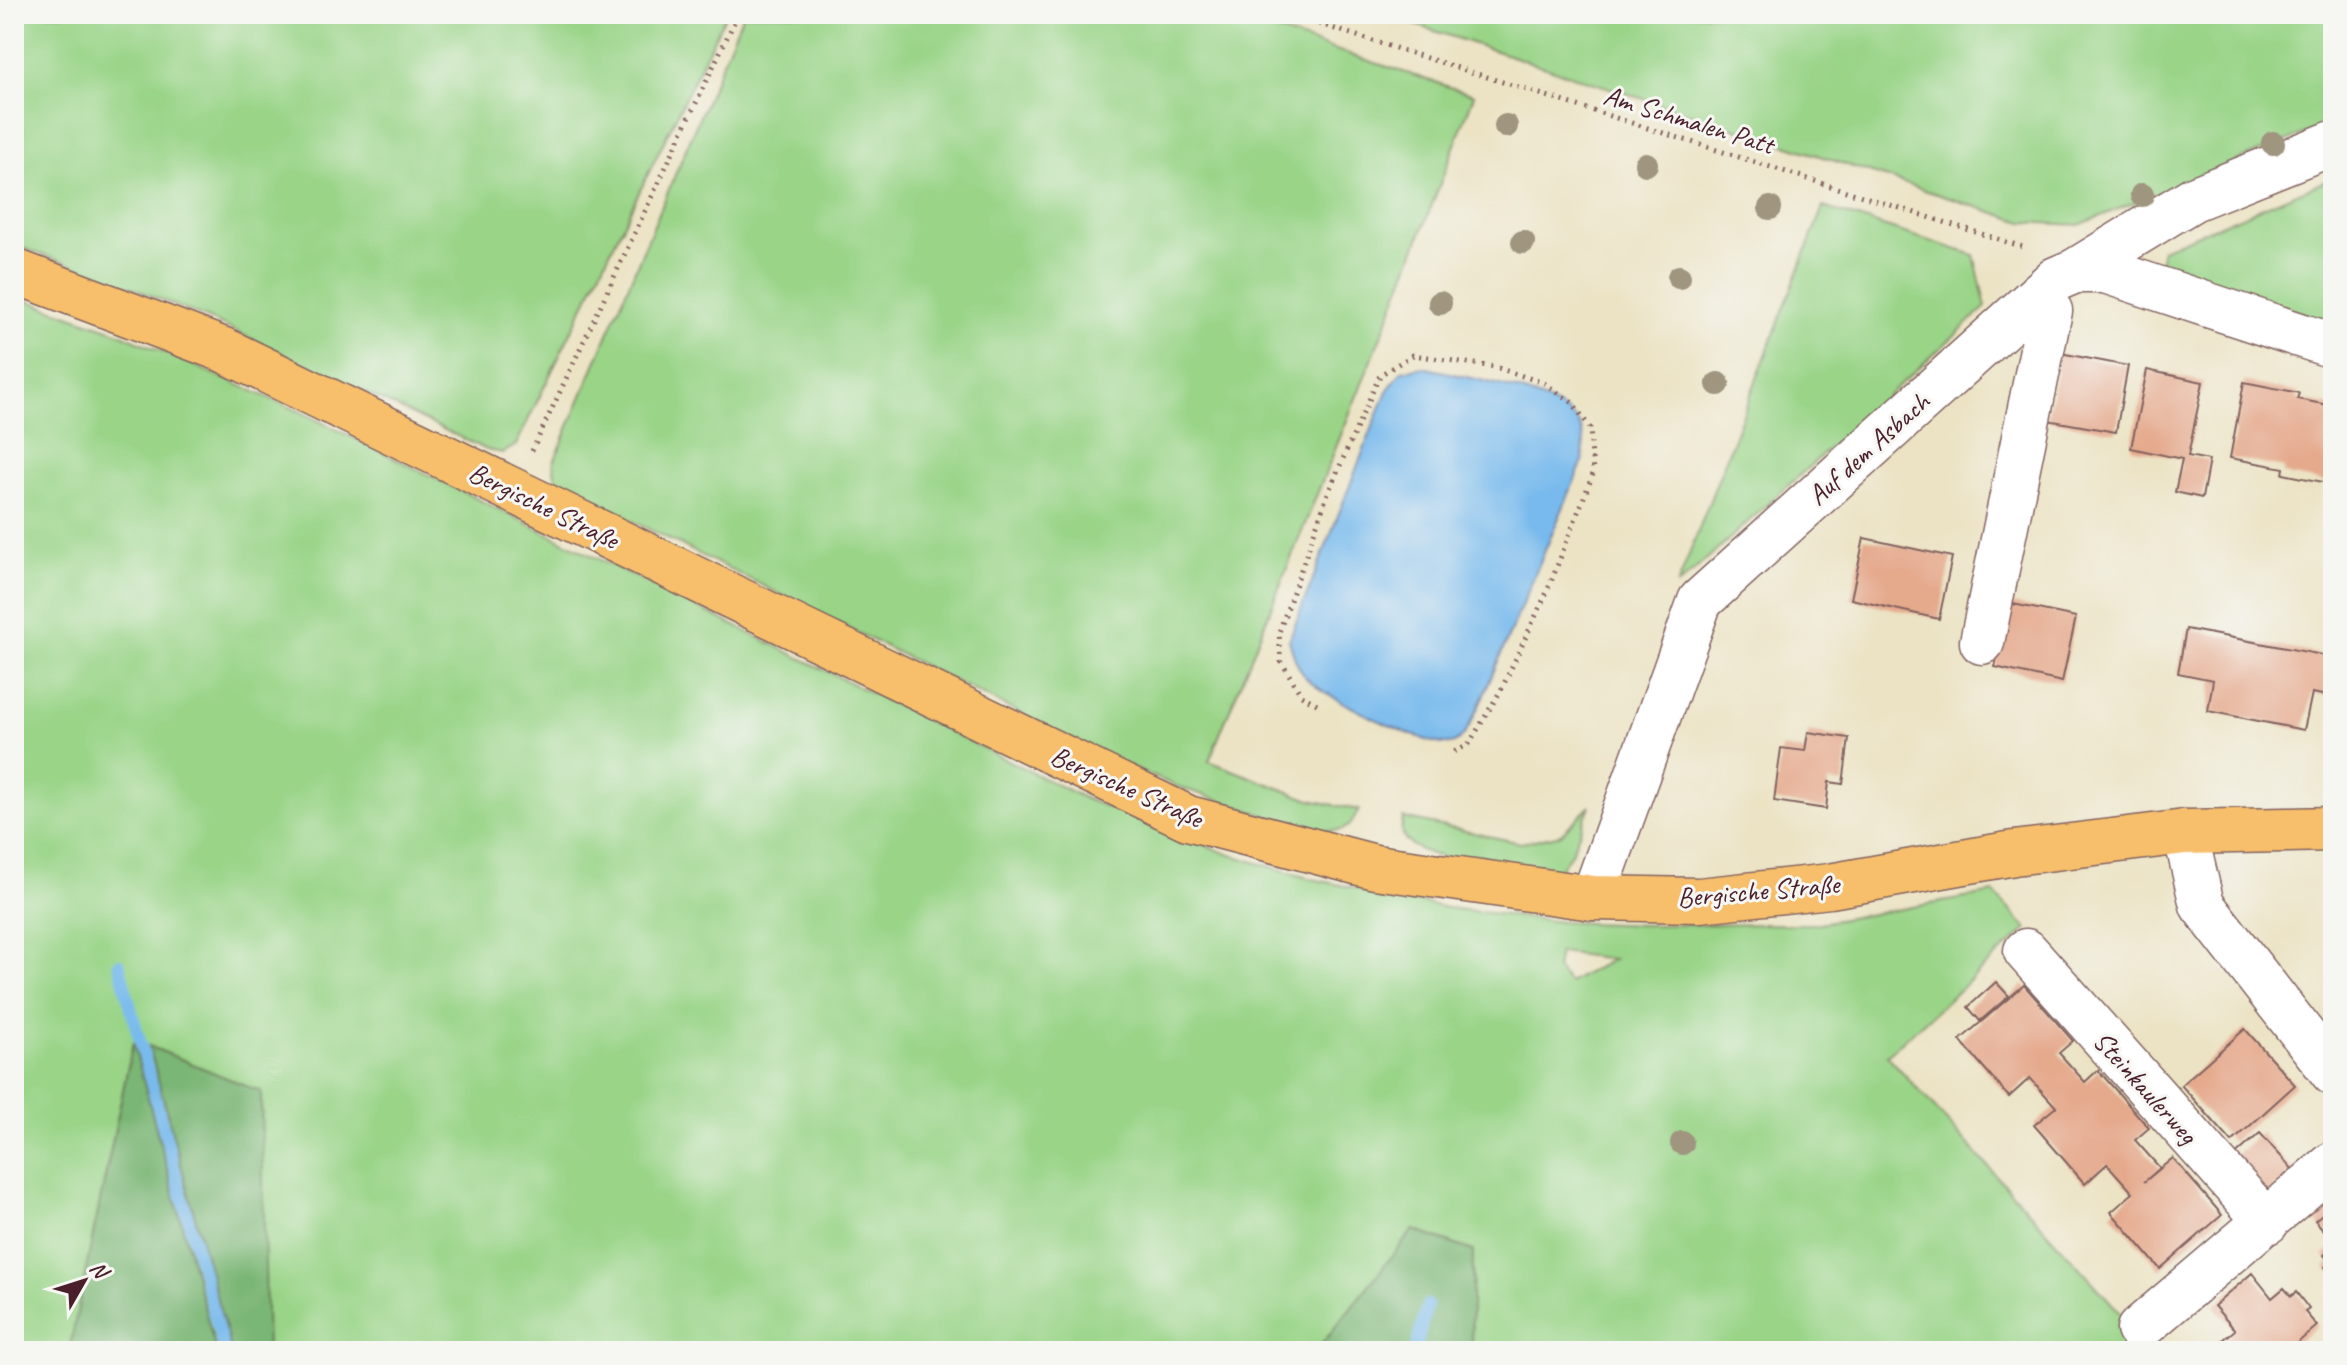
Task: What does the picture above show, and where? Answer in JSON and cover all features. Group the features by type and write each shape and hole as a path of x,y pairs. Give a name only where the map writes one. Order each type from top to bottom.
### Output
{"main road":[{"name":"Bergische Straße","path":"14,271 224,350 1188,818 1375,867 1593,898 1699,900 1830,886 2014,853 2185,832 2333,829"}],"street":[{"name":"Auf dem Asbach","path":"1593,898 1700,601 2056,279 2075,271 2193,199 2333,143"},
{"path":"2075,271 2105,271 2333,346"},
{"path":"1982,642 2050,311 2039,294"},
{"path":"2185,832 2202,905 2333,1073"},
{"name":"Steinkaulerweg","path":"2026,951 2267,1222"},
{"path":"2139,1329 2333,1164"}],"path":[{"path":"513,489 738,14"},
{"name":"Am Schmalen Patt","path":"1288,14 2014,243 2075,271"},
{"path":"1317,704 1301,695 1281,661 1279,632 1328,493 1380,375 1413,355 1495,367 1544,383 1573,403 1590,428 1593,474 1547,592 1501,690 1469,744 1450,754"}],"green space":[{"path":"14,14 726,14 516,445 503,453 487,450 218,323 106,277 14,245"},
{"path":"743,14 1225,14 1474,95 1390,314 1209,761 1310,800 1359,810 1350,825 1342,830 1313,831 1176,786 1112,759 562,486 556,479 553,464"},
{"path":"1382,14 2333,14 2333,122 2079,225 2023,222"},
{"path":"2333,178 2333,323 2160,268 2162,249"},
{"path":"1823,207 1974,255 1986,307 1677,586"},
{"path":"14,296 117,332 301,412 1088,800 1231,855 1308,878 1447,908 1562,922 1814,924 1994,893 2027,929 1887,1055 2155,1351 1471,1351 1473,1251 1414,1230 1316,1351 14,1351","holes":["1559,952 1613,959 1569,983 1556,968"]},
{"path":"1590,806 1571,853 1558,872 1451,859 1413,846 1402,832 1403,818 1521,843 1561,834"},
{"path":"133,1042 216,1351 69,1351"},
{"path":"149,1046 261,1092 267,1351 231,1351"},
{"path":"1413,1230 1473,1251 1471,1351 1316,1351"}],"water":[{"path":"1423,367 1507,387 1552,403 1569,413 1579,424 1584,442 1583,461 1479,706 1464,734 1450,744 1399,730 1317,687 1301,670 1289,640 1387,391 1402,371"}],"building":[{"path":"2060,353 2128,366 2116,432 2047,420"},
{"path":"2147,370 2203,382 2188,456 2209,460 2202,498 2175,492 2182,459 2131,448"},
{"path":"2244,382 2299,393 2297,399 2333,406 2333,484 2283,474 2284,468 2230,458"},
{"path":"1864,538 1952,557 1939,619 1851,599"},
{"path":"2008,603 2076,617 2062,682 1995,667"},
{"path":"2186,629 2333,657 2333,697 2312,693 2304,730 2208,711 2213,680 2178,673"},
{"path":"1808,732 1849,738 1843,784 1829,782 1826,809 1774,801 1781,748 1805,751"},
{"path":"1996,982 2009,996 1980,1021 1968,1007"},
{"path":"2024,985 2073,1041 2059,1053 2085,1082 2098,1070 2149,1128 2135,1140 2160,1168 2144,1182 2173,1158 2222,1215 2160,1269 2111,1212 2133,1193 2107,1164 2085,1184 2034,1125 2056,1107 2030,1078 2009,1097 1960,1040"},
{"path":"2245,1029 2295,1085 2232,1142 2181,1085"},
{"path":"2260,1133 2294,1171 2265,1197 2232,1158"},
{"path":"2333,1205 2333,1241 2315,1220"},
{"path":"2333,1247 2333,1275 2325,1267 2330,1262 2324,1255"},
{"path":"2252,1273 2272,1298 2284,1288 2291,1296 2296,1292 2309,1309 2305,1312 2317,1326 2288,1351 2226,1351 2229,1348 2223,1340 2235,1330 2214,1306"}],"waterway":[{"path":"119,964 224,1351"},
{"path":"1415,1351 1427,1305"}]}
